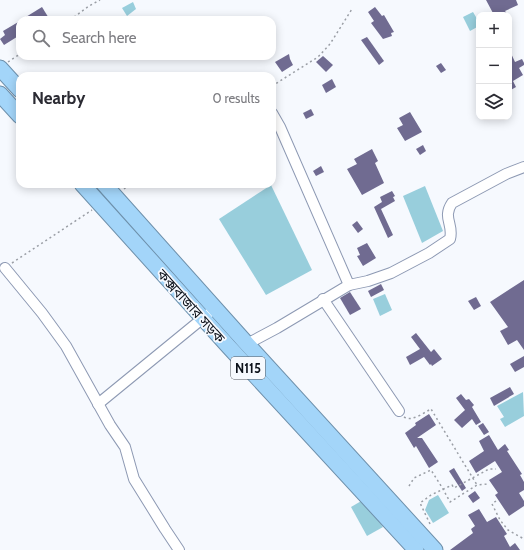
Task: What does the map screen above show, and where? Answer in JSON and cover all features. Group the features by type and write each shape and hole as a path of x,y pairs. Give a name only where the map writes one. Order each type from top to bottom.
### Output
{"highway":[{"path":"2,66 16,85"},
{"path":"0,94 16,112"},
{"name":"কক্সবাজার সড়ক","path":"86,188 203,319 416,550"},
{"name":"কক্সবাজার সড়ক","path":"107,188 435,550"}],"street":[{"path":"276,120 349,285"},
{"path":"247,344 349,285 368,281 390,272 423,256 450,239 451,226 447,217 448,210 452,203 506,174 524,167"},
{"path":"5,268 42,313 66,346 110,425 125,447 134,479 164,529 179,550"},
{"path":"323,300 399,411"},
{"path":"98,404 203,319 215,307"}],"path":[{"path":"75,16 100,0"},
{"path":"276,83 318,57 330,44 352,9"},
{"path":"2,66 16,57"},
{"path":"114,196 125,188"},
{"path":"5,268 100,204"},
{"path":"399,411 407,419 414,418 431,409 477,485"},
{"path":"430,524 420,503 443,489 452,485 454,488 489,469 496,469"},
{"path":"409,486 414,478 431,470 450,502 477,485 488,484"},
{"path":"496,501 492,504 500,520 508,530 524,539"}],"water":[{"path":"133,2 136,9 127,16 122,8"},
{"path":"473,12 476,17 476,28 470,31 463,17"},
{"path":"425,186 443,231 422,243 403,196"},
{"path":"266,188 272,188 312,270 266,295 219,219"},
{"path":"385,294 392,310 380,316 373,299"},
{"path":"523,392 524,416 505,427 500,419 504,417 497,406"},
{"path":"438,495 449,513 433,523 425,510 429,500"},
{"path":"363,500 383,527 367,536 351,507"}],"building":[{"path":"486,0 516,0 518,5 505,11 506,12 492,12"},
{"path":"42,7 48,16 27,16"},
{"path":"375,7 382,16 384,15 394,32 391,33 392,36 383,39 371,23 374,21 368,12"},
{"path":"16,23 16,38 4,45 0,39 5,35 3,31"},
{"path":"367,37 384,61 379,65 361,40"},
{"path":"289,54 293,65 282,72 275,62"},
{"path":"323,56 333,65 326,72 316,62"},
{"path":"512,56 515,62 522,59 524,63 524,65 519,68 523,75 513,81 516,87 512,89"},
{"path":"441,63 446,70 441,73 436,66"},
{"path":"332,79 336,87 326,93 322,85"},
{"path":"311,109 314,115 306,119 303,113"},
{"path":"410,112 422,132 405,141 397,128 403,125 399,118"},
{"path":"423,145 426,151 420,155 416,149"},
{"path":"372,149 378,161 375,163 384,183 362,195 347,169 357,164 354,159"},
{"path":"321,166 324,172 316,176 313,171"},
{"path":"392,191 395,196 393,197 395,201 381,209 393,235 388,238 374,207 382,202 380,197"},
{"path":"357,221 363,229 358,233 352,225"},
{"path":"367,243 376,258 363,266 357,256 360,255 357,248"},
{"path":"524,280 524,350 517,340 508,345 500,331 508,327 490,302"},
{"path":"381,284 384,290 371,297 368,291"},
{"path":"350,292 361,309 350,315 340,298"},
{"path":"476,297 481,306 474,310 468,301"},
{"path":"416,333 431,352 434,349 442,359 432,366 424,357 410,365 406,357 420,349 411,337"},
{"path":"524,356 524,367 515,372 510,364"},
{"path":"510,387 514,394 494,406 490,398"},
{"path":"461,394 466,400 469,399 474,405 472,407 481,422 476,425 472,419 462,428 454,420 465,410 456,398"},
{"path":"429,414 436,425 417,438 422,438 438,462 429,468 416,446 414,448 405,433 416,425 415,423"},
{"path":"483,423 489,432 484,435 478,426"},
{"path":"489,435 498,450 505,444 509,450 507,451 522,474 520,475 524,482 524,490 519,493 524,501 524,506 509,516 495,495 498,493 489,480 502,472 495,461 476,473 469,461 484,451 479,441"},
{"path":"454,468 466,488 462,491 449,471"},
{"path":"475,491 480,498 473,503 468,496"},
{"path":"479,509 487,522 496,517 507,534 504,536 510,547 515,543 520,550 450,550 473,533 471,529 475,526 468,515"}]}
